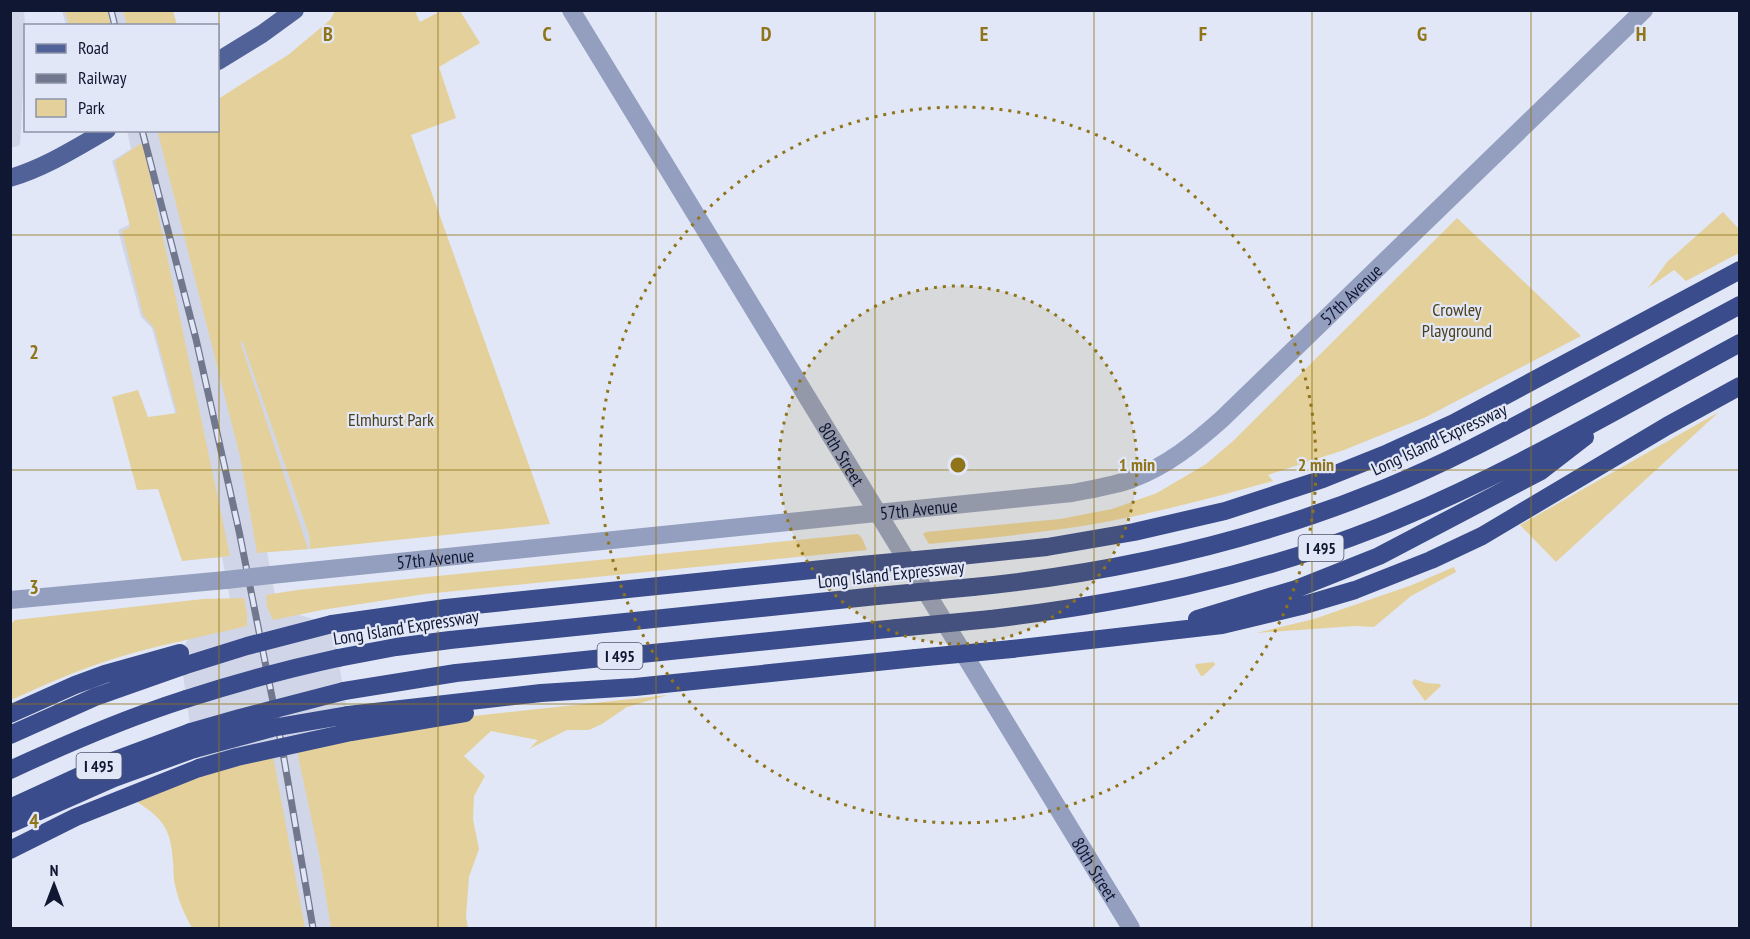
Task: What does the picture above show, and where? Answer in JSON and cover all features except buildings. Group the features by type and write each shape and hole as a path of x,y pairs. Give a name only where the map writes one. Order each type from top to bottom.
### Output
{"highway":[{"path":"10,714 105,674 247,646 332,624 446,608 1076,543 1154,528 1225,510 1323,479 1389,453 1454,423 1740,270"},
{"name":"Long Island Expressway","path":"10,770 109,726 186,699 238,682 338,658 472,638 1075,575 1170,556 1234,540 1336,507 1427,470 1486,442 1740,305"},
{"name":"I 495","path":"10,808 110,762 192,741 250,715 344,691 456,673 1059,611 1168,592 1252,570 1326,547 1428,507 1480,482 1740,343"},
{"path":"10,824 192,741 272,728 350,723 635,687 1153,634 1222,625 1301,606 1355,590 1431,560 1506,523 1667,426 1740,386"},
{"path":"1153,634 1296,589 1352,568 1400,545 1541,471 1626,405"},
{"path":"11,735 181,660"},
{"path":"10,849 106,804 199,768 350,723"}],"main road":[{"path":"219,60 295,10"},
{"path":"10,178 33,171 62,157 104,132"}],"street":[{"name":"80th Street","path":"571,10 1131,928"},
{"name":"57th Avenue","path":"10,600 1072,493 1132,479 1165,463 1195,443 1644,10"}],"shaded area":[{"path":"11,10 24,11 25,24 20,145 11,148"},
{"path":"62,11 157,11 163,24 66,24"},
{"path":"127,132 196,132 206,232 309,535 310,549 267,552 275,595 296,614 332,624 351,732 408,928 224,928 180,653 209,603 230,599 222,557 211,558 152,328 141,317 118,230 130,224 112,161 131,149"}],"green space":[{"path":"65,11 107,11 111,24 69,24"},
{"path":"123,11 173,11 177,24 127,24"},
{"name":"Elmhurst Park","path":"335,11 415,11 420,22 441,11 460,11 480,43 439,67 456,118 411,135 550,524 310,549 309,535 242,340 241,344 308,549 257,553 240,456 158,133 219,132 219,98 288,55 330,20"},
{"path":"143,142 230,556 182,561 158,489 137,490 112,397 138,390 148,417 177,413 154,328 143,315 122,231 130,227 115,161"},
{"path":"1723,212 1739,229 1739,253 1686,281 1674,270 1648,288 1667,262"},
{"name":"Crowley Playground","path":"1457,218 1581,336 1426,417 1344,450 1268,475 1273,481 1187,504 1100,523 929,544 923,534 926,532 1060,519 1112,509 1157,493 1206,464 1232,442"},
{"path":"1719,412 1556,562 1520,525"},
{"path":"858,534 867,550 425,594 273,620 267,607 266,595 297,590"},
{"path":"1454,567 1456,572 1411,596 1374,627 1355,626 1256,633 1314,619 1412,585"},
{"path":"244,598 247,626 113,659 11,700 11,624 15,620 203,599"},
{"path":"1214,662 1215,665 1203,676 1195,666 1196,664"},
{"path":"1414,679 1441,686 1425,701 1412,683"},
{"path":"668,695 627,707 589,730 567,730 529,749 538,740 491,731 464,756 485,776 474,796 473,819 479,849 469,877 466,917 468,928 331,928 319,854 297,751 464,717"},
{"path":"273,756 305,928 192,928 176,891 168,833 154,814 137,802 187,782"}],"railway":[{"path":"111,10 114,24"},
{"path":"143,132 196,339 239,531 282,747 313,928"}]}
